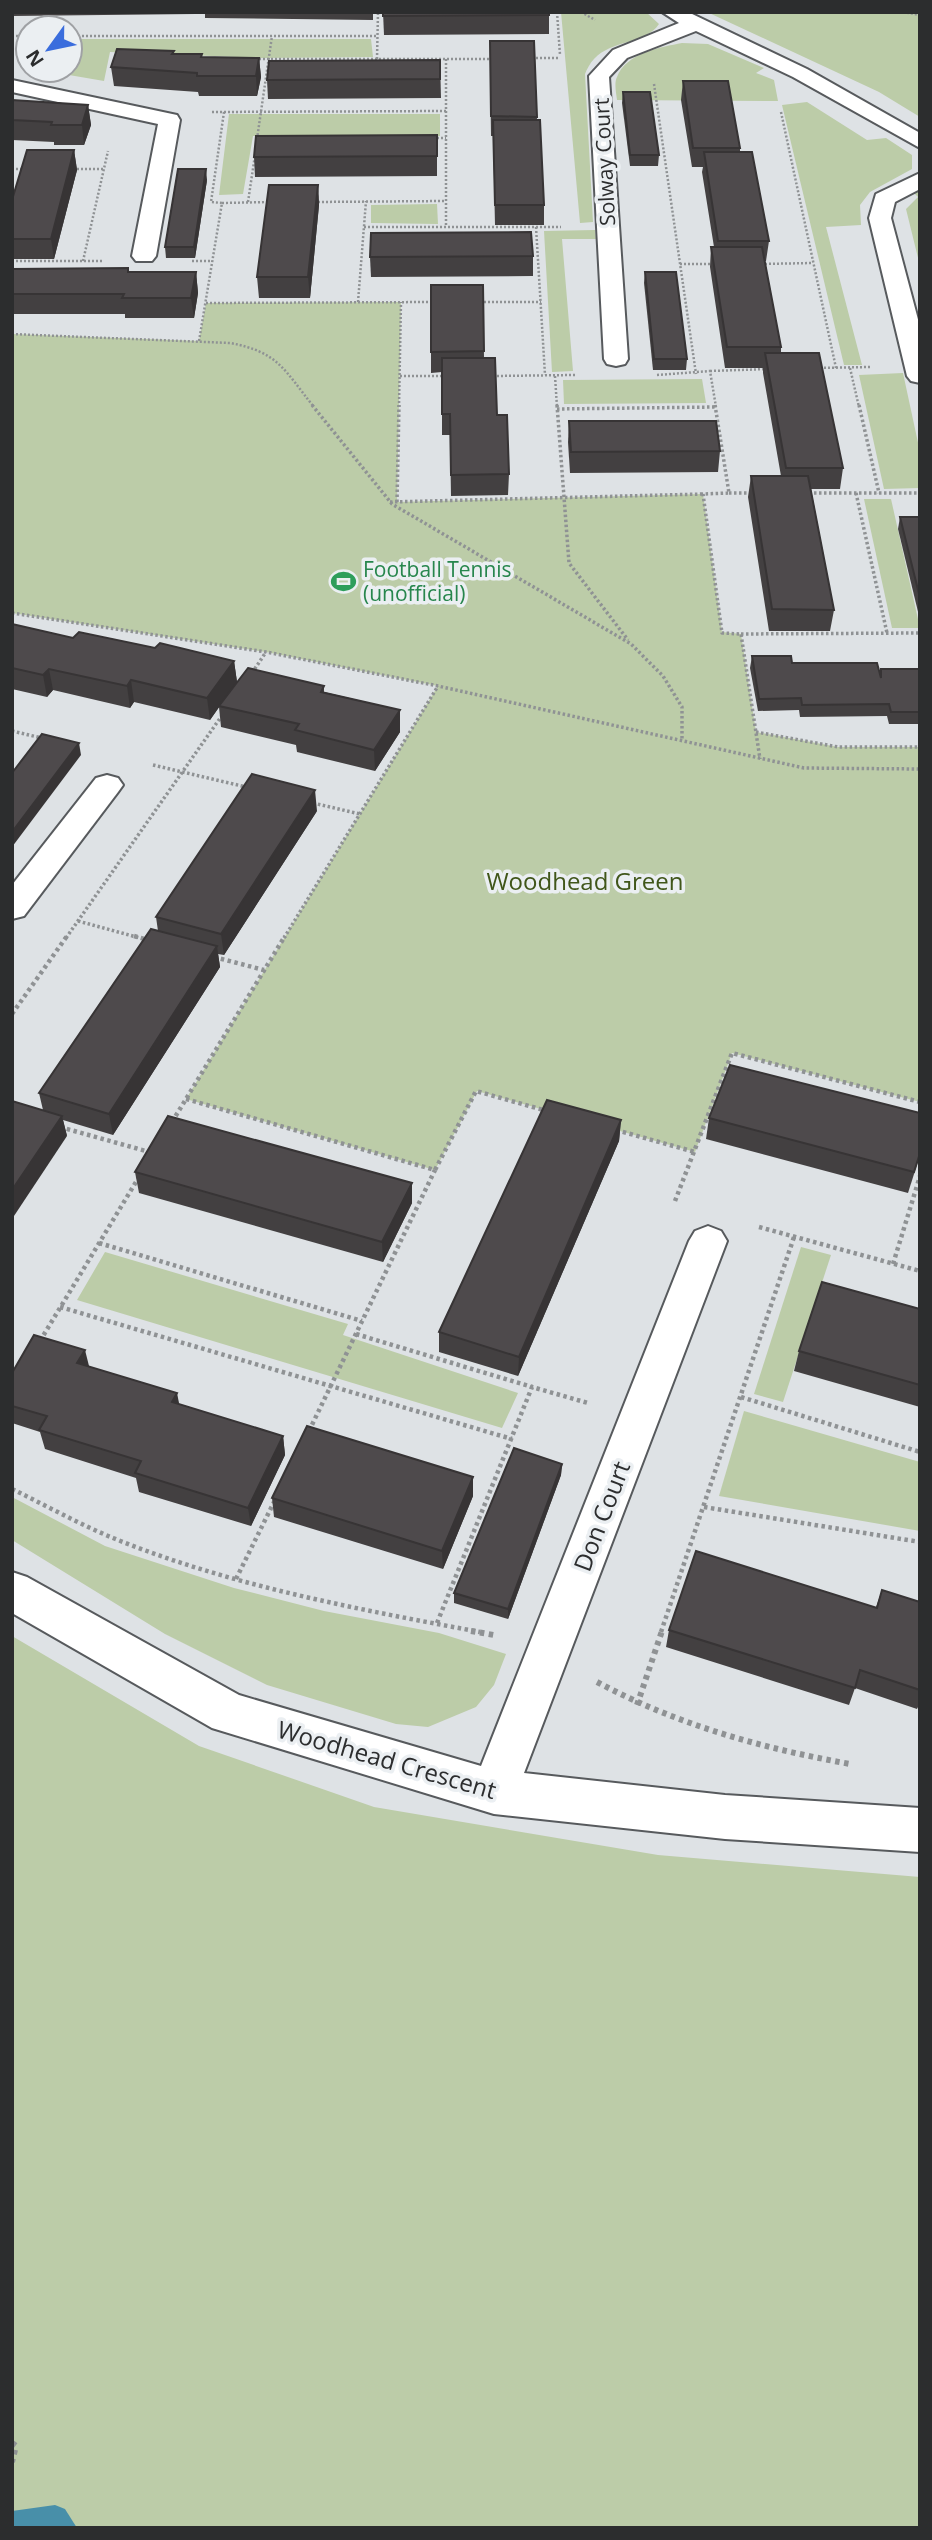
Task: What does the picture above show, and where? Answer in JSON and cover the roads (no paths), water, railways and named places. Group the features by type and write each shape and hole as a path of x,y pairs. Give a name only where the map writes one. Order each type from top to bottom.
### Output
{"street":[{"path":"671,12 800,73 920,142"},
{"name":"Solway Court","path":"615,359 599,76 620,54 695,24"},
{"path":"12,86 169,120 144,256"},
{"path":"919,371 880,218 884,199 920,180"},
{"path":"12,908 107,785"},
{"name":"Don Court","path":"494,1792 708,1241"},
{"name":"Woodhead Crescent","path":"12,1591 228,1713 494,1792 725,1817 920,1830"}],"waterway":[{"path":"12,2525 55,2519 63,2528"}],"place":[{"name":"Football Tennis (unofficial)","path":"343,581"}],"park label":[{"name":"Woodhead Green","path":"585,880"}]}
